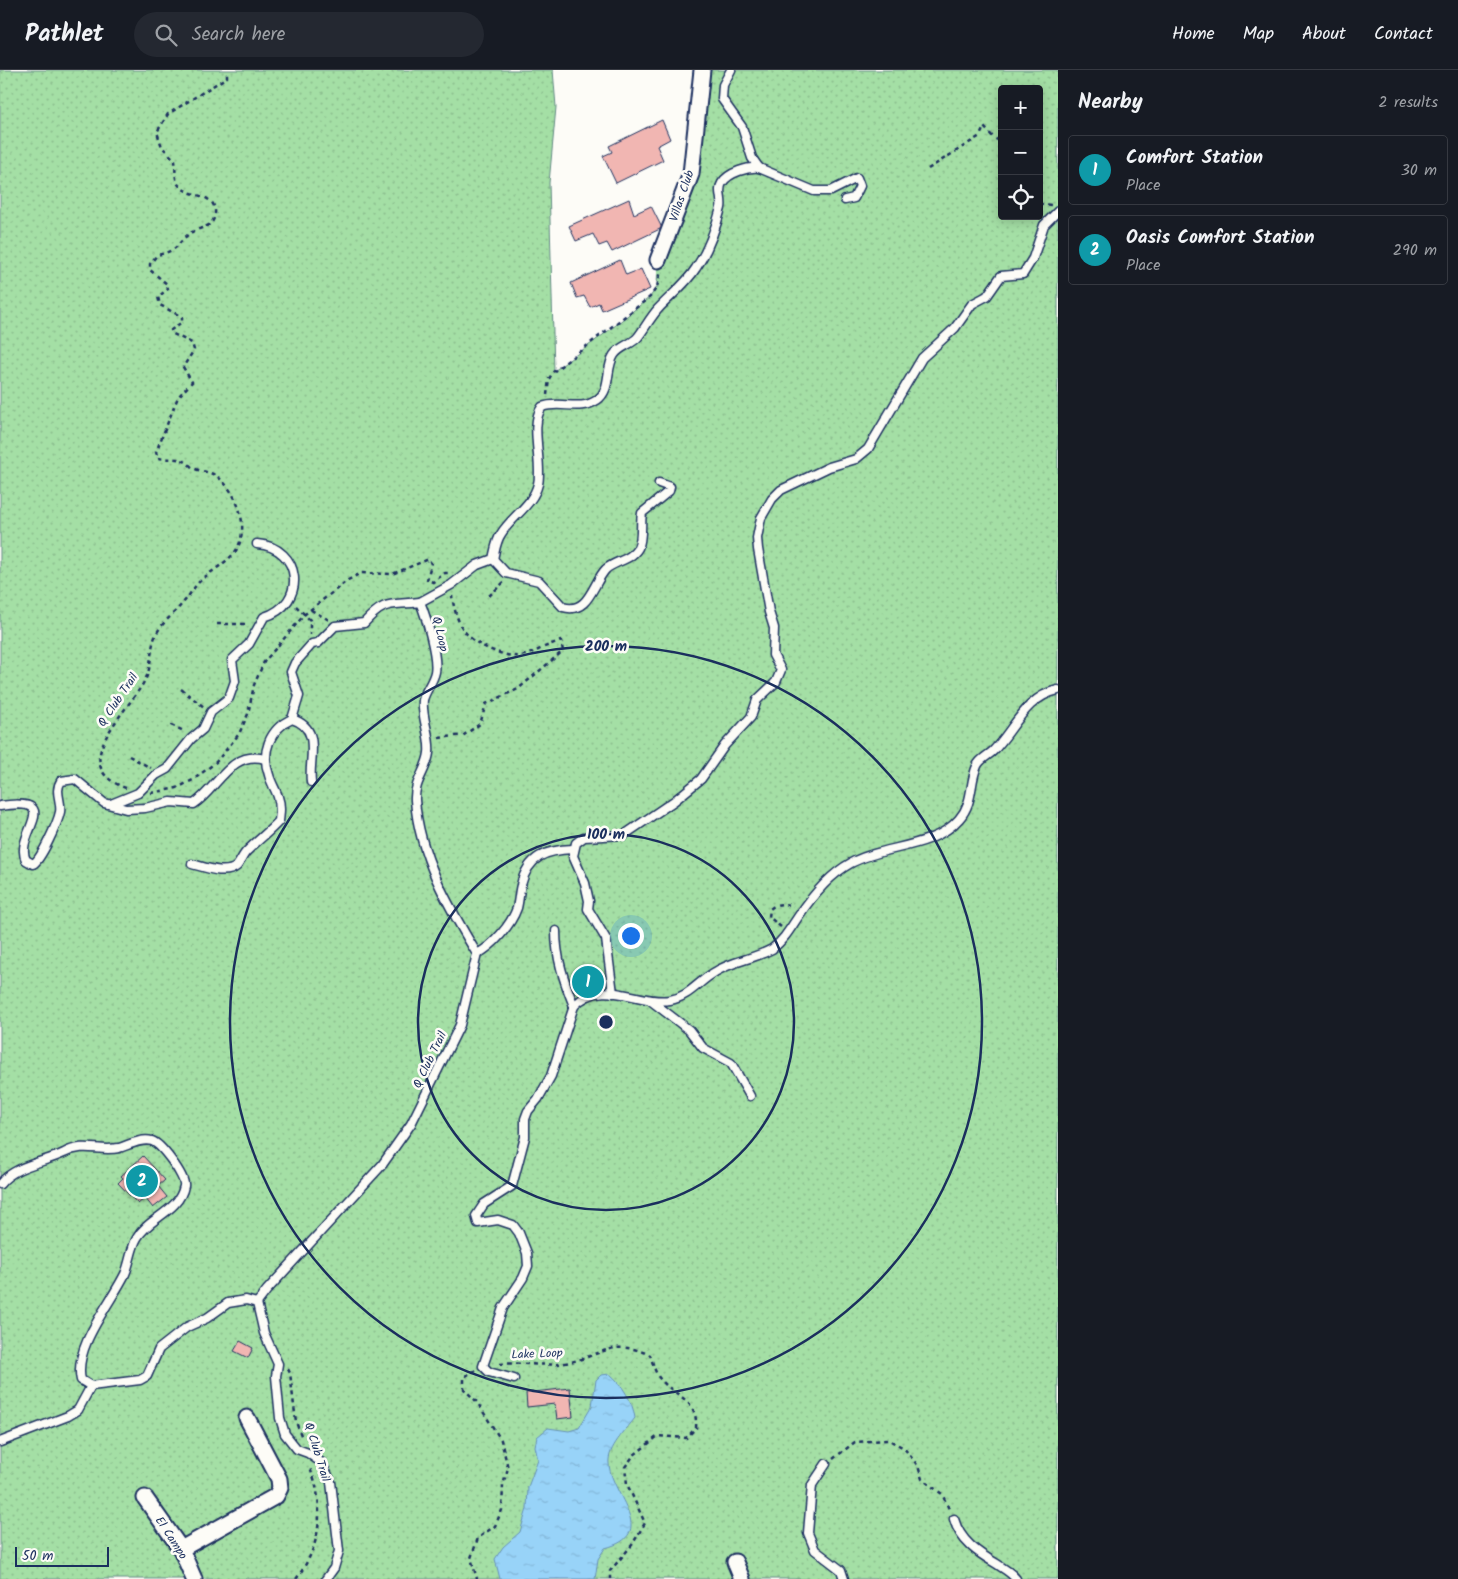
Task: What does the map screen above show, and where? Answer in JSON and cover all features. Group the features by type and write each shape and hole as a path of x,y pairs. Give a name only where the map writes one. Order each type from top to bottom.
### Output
{"street":[{"name":"Villas Club","path":"658,260 692,174 702,70"},
{"path":"181,1549 276,1496 280,1488 279,1479 247,1418"},
{"name":"El Campo","path":"145,1498 181,1549 194,1579"},
{"path":"735,1562 742,1579"}],"lane":[{"path":"731,70 723,85 722,99 746,135 752,158 760,168"},
{"path":"493,560 502,532 536,490 539,468 537,435 539,411 546,406 582,406 599,399 606,388 612,357 622,347 638,337 658,310 674,296 696,269 719,214 721,203 720,187 724,180 744,169 760,168 814,191 831,190 857,178 860,186 854,198 845,200"},
{"path":"613,993 606,939 588,909 589,901 585,883 574,861 573,849 584,837 624,835 674,801 701,779 725,744 747,721 758,700 776,682 781,670 773,655 774,628 769,612 757,538 761,518 766,507 781,490 829,467 856,459 868,449 922,358 955,328 972,304 987,296 1001,276 1023,274 1033,258 1044,225 1058,211"},
{"path":"493,560 506,573 539,581 563,606 572,608 582,604 591,595 602,573 636,551 640,540 642,514 669,491 670,488 659,483"},
{"path":"110,804 138,793 156,775 167,769 194,736 206,725 211,712 229,698 235,681 232,660 249,644 264,617 272,615 290,600 294,588 292,567 274,548 257,544"},
{"path":"192,864 217,870 230,870 236,866 245,853 269,834 279,821 278,796 268,775 265,759 273,734 292,720 299,696 292,672 295,663 312,644 318,643 335,626 364,623 378,608 398,603 420,602 451,585 477,565 493,560"},
{"name":"Q Loop","path":"420,602 434,655 436,671 424,700 430,751 427,764 416,783 415,798 418,817 431,866 453,913 477,954"},
{"path":"514,1379 489,1372 483,1366 503,1308 523,1278 528,1266 527,1253 519,1233 513,1225 498,1220 482,1224 478,1223 476,1216 484,1204 512,1186 524,1137 525,1120 528,1111 538,1099 551,1076 574,1006 597,993 613,993 664,1001 678,998 714,972 772,949 781,943 810,901 826,882 850,863 873,854 925,840 957,822 969,802 978,764 994,750 1025,710 1043,696 1058,690"},
{"path":"292,720 303,724 313,743 310,769 311,782"},
{"path":"0,806 21,803 31,808 35,813 35,818 26,838 24,850 26,860 33,864 40,857 60,813 57,793 61,781 74,779 104,803 134,809 171,802 194,804 204,796 225,771 251,758 265,759"},
{"path":"477,954 488,949 517,909 522,883 529,865 539,856 553,850 573,849"},
{"path":"556,931 556,949 565,988 574,1006"},
{"name":"Q Club Trail","path":"257,1303 382,1165 411,1124 460,1025 477,954"},
{"path":"649,999 690,1030 703,1048 731,1063 750,1096"},
{"path":"0,1184 10,1173 75,1147 111,1149 136,1142 152,1141 159,1145 183,1176 185,1185 178,1200 166,1213 147,1225 136,1239 122,1280 98,1320 84,1349 79,1373 80,1380 91,1386 140,1380 147,1376 159,1349 186,1327 207,1318 228,1303 246,1300 257,1303 264,1333 278,1364 276,1376 280,1418 284,1434 297,1449 322,1464 331,1482 339,1550 334,1568 326,1579"},
{"path":"0,1442 68,1416 78,1410 91,1386"},
{"path":"826,1464 812,1486 808,1534 815,1550 841,1570 844,1579"},
{"path":"954,1519 957,1530 971,1546 1010,1572 1016,1579"}],"path":[{"name":"Q Club Trail","path":"227,70 227,77 168,114 157,132 162,146 175,160 176,181 190,193 209,200 214,207 215,215 210,223 190,233 178,247 168,253 157,255 150,264 150,270 167,284 168,288 158,297 160,305 182,317 182,322 171,330 173,334 192,343 194,350 183,367 192,382 178,397 156,452 158,458 185,461 192,468 218,477 230,490 238,506 242,522 241,538 236,551 200,582 158,630 153,641 148,676 110,728 101,751 100,763 106,776 115,784 138,793 154,793 177,788 193,780 216,762 239,734 248,714 254,685 264,662 305,614 348,580 361,573 392,574 429,560 431,564 427,580 433,582 445,573 450,573 451,585"},
{"path":"928,169 980,136 984,127 998,140"},
{"path":"546,406 549,379 553,372 650,297 661,278 662,270 658,260"},
{"path":"489,596 502,583 517,577"},
{"path":"430,751 437,738 464,735 480,724 486,704 518,689 563,651 561,641 552,643 542,650 519,656 504,654 480,645 467,636 460,625 455,612 451,585"},
{"path":"290,600 310,620 312,644"},
{"path":"311,610 341,625"},
{"path":"218,624 260,624"},
{"path":"181,689 211,712"},
{"path":"171,725 194,736"},
{"path":"129,756 149,766 156,775"},
{"path":"788,933 769,917 770,909 776,904 798,907 810,901"},
{"name":"Lake Loop","path":"483,1366 565,1363 618,1346 637,1349 650,1355 661,1380 686,1399 697,1416 696,1428 686,1438 658,1436 634,1455 625,1467 627,1484 645,1524 632,1545 610,1571 610,1579"},
{"name":"Q Club Trail","path":"278,1364 285,1365 290,1373 296,1422 316,1482 320,1522 309,1562 296,1579"},
{"path":"476,1579 471,1558 478,1538 495,1526 502,1510 503,1485 508,1468 501,1440 477,1402 464,1389 464,1378 483,1366"},
{"path":"826,1464 856,1442 889,1440 904,1448 918,1466 922,1479 942,1494 954,1519"}],"green space":[{"path":"0,70 553,70 556,107 549,183 554,371 611,329 650,297 657,287 658,260 681,204 702,70 1058,70 1058,1579 0,1579"}],"water":[{"path":"610,1374 626,1394 635,1418 614,1446 609,1458 612,1476 631,1523 629,1533 621,1542 605,1548 598,1559 595,1579 500,1579 495,1559 503,1547 520,1532 527,1509 528,1487 538,1460 535,1446 537,1437 548,1428 569,1431 579,1428 592,1406 596,1380 601,1375"}],"building":[{"path":"662,120 670,139 657,146 663,160 616,183 603,156 612,152 609,146"},
{"path":"629,199 634,214 651,206 662,228 612,252 607,243 599,246 593,234 576,241 569,226"},
{"path":"620,260 626,275 641,269 650,289 602,310 599,303 590,307 584,296 577,298 571,283"},
{"path":"594,971 598,990 581,993 579,974"},
{"path":"143,1156 165,1180 158,1186 167,1197 153,1208 145,1198 138,1204 118,1183 123,1178 121,1176"},
{"path":"240,1341 253,1348 248,1358 234,1351"},
{"path":"570,1388 573,1417 557,1419 555,1404 527,1407 526,1393"}],"place":[{"name":"Comfort Station","path":"588,982"},
{"name":"Oasis Comfort Station","path":"142,1181"}]}
